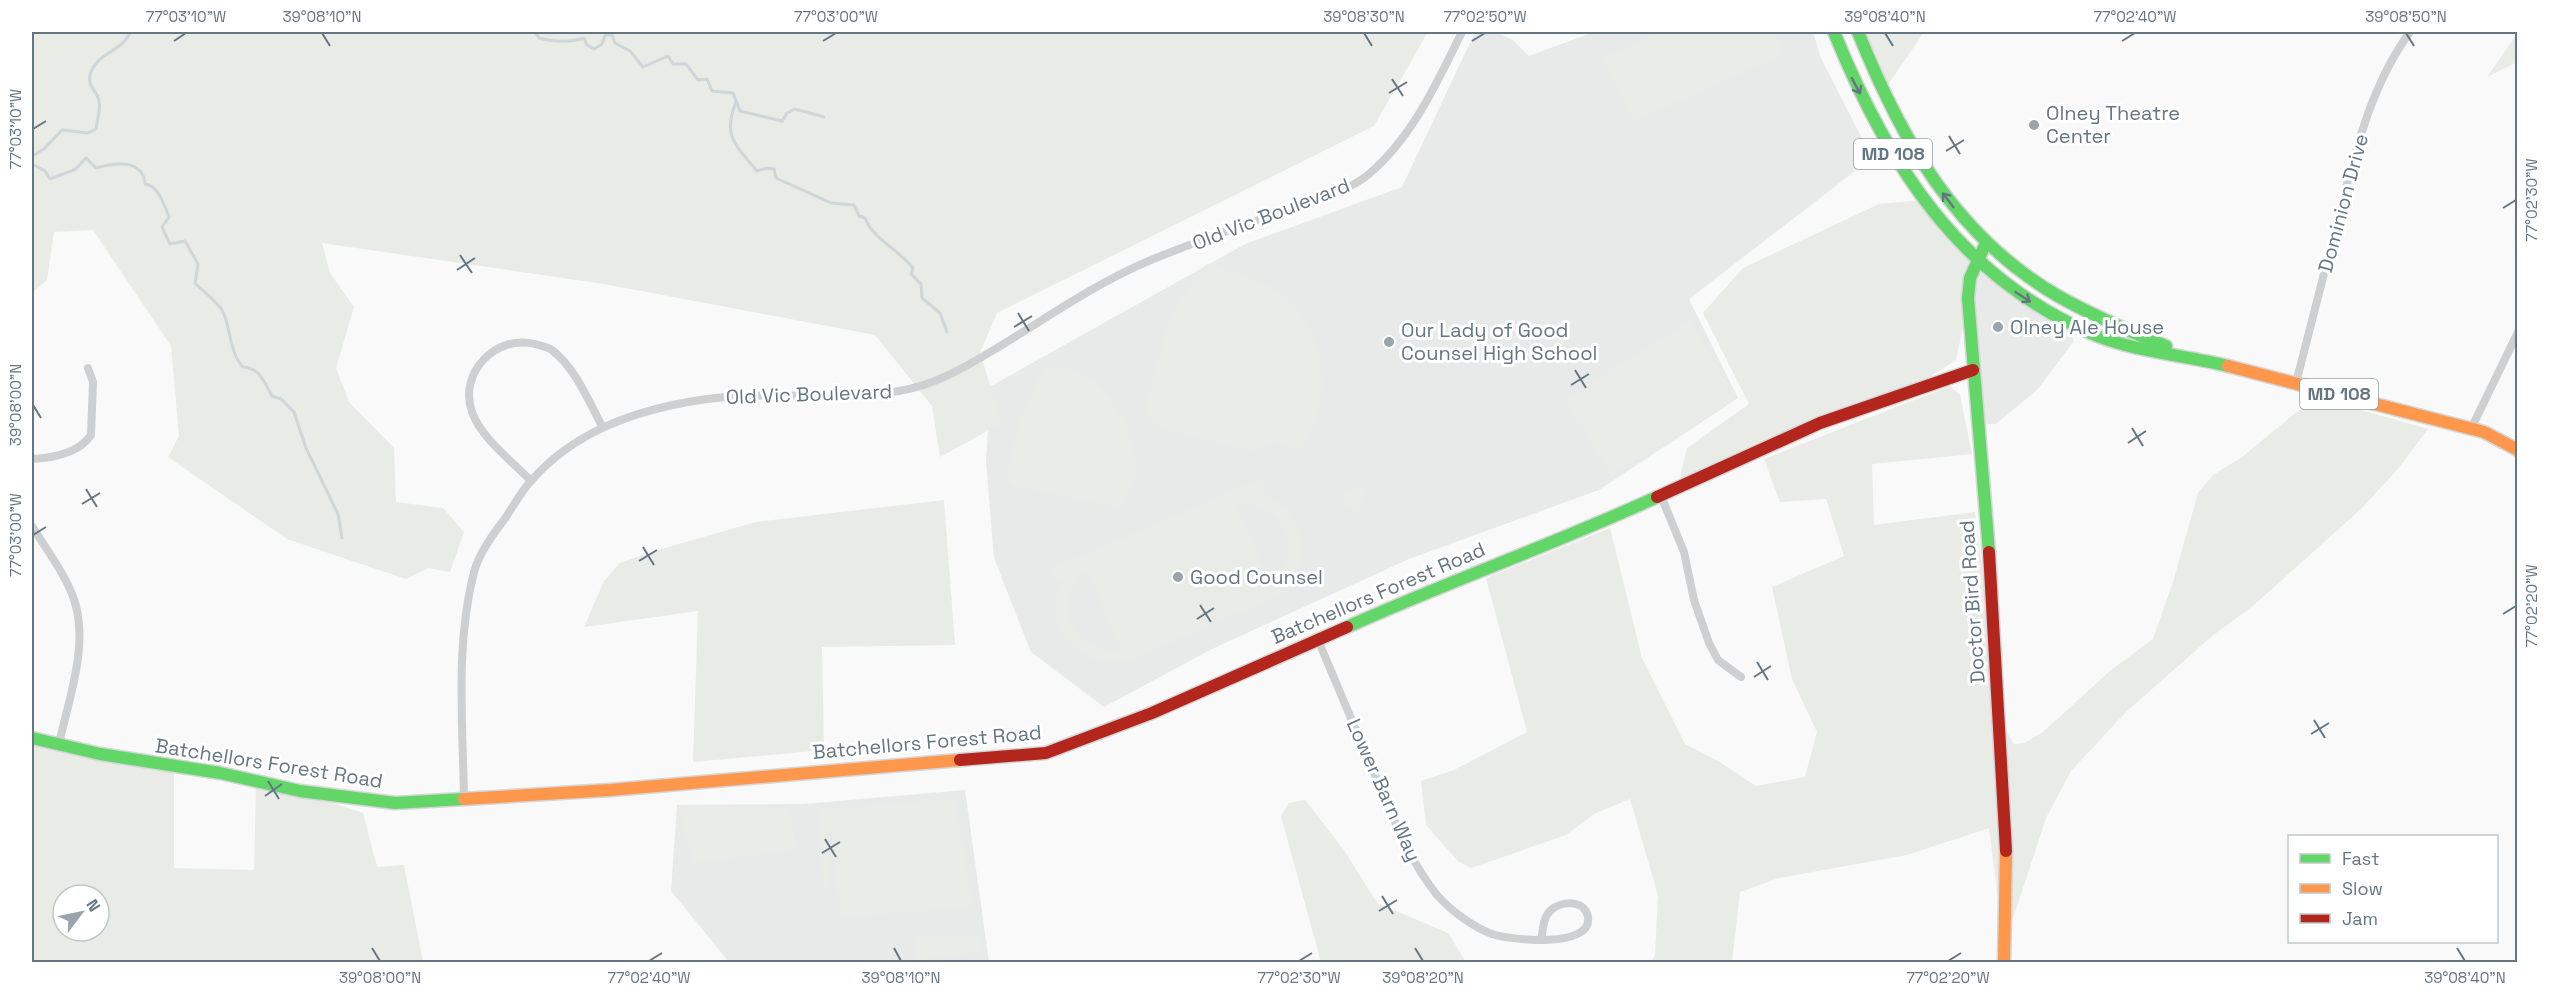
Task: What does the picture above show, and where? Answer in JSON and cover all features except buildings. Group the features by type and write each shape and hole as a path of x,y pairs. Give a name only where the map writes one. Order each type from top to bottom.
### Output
{"main road":[{"name":"MD 108","path":"1833,32 1849,73 1894,156 1922,200 1977,261 2027,300 2096,336 2130,346 2207,361 2296,383 2484,432 2517,450"},
{"name":"MD 108","path":"1858,32 1892,113 1915,151 1952,206 1986,243 2031,279 2076,309 2134,335 2207,361"},
{"name":"Doctor Bird Road","path":"1986,243 1977,261 1968,298 1973,370 1984,467 2006,822 2004,963"},
{"name":"Batchellors Forest Road","path":"32,738 111,756 220,773 300,791 395,803 464,800 1046,753 1152,713 1443,584 1600,524 1820,423 1973,370"}],"street":[{"name":"Old Vic Boulevard","path":"464,800 462,675 466,615 475,568 494,534 531,482 565,451 602,426 644,411 702,399 902,391 950,376 1097,286 1129,270 1306,203 1365,177 1390,156 1411,127 1462,32"},
{"name":"Dominion Drive","path":"2296,383 2347,186 2373,97 2386,69 2410,32"},
{"path":"2471,429 2517,332"},
{"path":"531,482 488,436 472,413 468,391 481,360 496,348 522,341 550,348 571,369 602,426"},
{"path":"32,459 46,458 77,448 91,435 93,382 88,368"},
{"path":"1660,496 1684,552 1694,600 1709,644 1718,660 1741,677"},
{"path":"32,526 72,592 80,617 79,655 59,744"},
{"name":"Lower Barn Way","path":"1318,640 1401,835 1438,896 1471,923 1489,933 1507,939 1541,940 1567,938 1582,932 1587,926 1588,916 1583,908 1576,903 1566,903 1550,911 1545,918 1541,940"}],"shaded area":[{"path":"32,32 1428,32 1374,126 997,313 980,353 1002,423 940,457 932,406 875,335 604,284 322,243 330,273 354,307 336,368 349,402 394,448 396,502 443,508 464,532 450,572 428,568 406,579 287,539 168,457 179,436 171,346 93,230 54,232 47,280 32,293"},
{"name":"Our Lady of Good Counsel High School","path":"1475,32 1495,32 1513,40 1529,56 1594,32 1813,32 1821,58 1872,158 1689,299 1738,398 1599,490 1409,559 1212,649 1104,707 1031,652 994,558 986,461 991,386 1245,244 1402,187"},
{"path":"1660,32 1774,32 1784,54 1633,122 1602,58"},
{"path":"1858,32 1924,32 1883,92"},
{"path":"2517,34 2517,62 2487,77"},
{"path":"1922,200 1977,261 1956,360 1909,391 1679,481 1687,448 1749,404 1703,313 1743,268 1879,204"},
{"path":"1977,261 2068,323 2074,341 2038,389 1996,424 1980,424 1967,300"},
{"path":"1206,264 1270,287 1295,308 1308,326 1317,346 1322,390 1318,412 1310,433 1298,452 1280,441 1250,451 1158,428 1145,408 1170,315"},
{"path":"1690,321 1738,398 1611,476 1564,398"},
{"path":"1044,367 1069,368 1085,376 1108,397 1126,425 1135,455 1136,475 1119,508 1014,486 1007,476 1020,417"},
{"path":"1950,386 1960,395 1972,454 1872,464 1874,525 1975,512 1997,683 1999,719 2014,744 2024,743 2043,732 2111,670 2153,639 2173,582 2198,493 2213,475 2242,457 2315,397 2428,429 2397,470 2361,509 2254,605 2212,636 2126,712 2071,771 2046,818 2004,946 1989,828 1907,855 1779,878 1740,892 1732,962 1651,962 1655,955 1658,895 1630,799 1594,814 1566,835 1471,868 1458,861 1426,825 1421,781 1454,770 1527,732 1486,578 1610,528 1642,658 1685,744 1718,761 1756,786 1805,777 1817,732 1792,679 1772,587 1844,556 1826,499 1780,502 1764,459"},
{"name":"Good Counsel","path":"1262,478 1267,490 1261,494 1274,500 1285,509 1299,533 1302,546 1297,574 1283,593 1127,662 1093,659 1068,641 1060,628 1056,613 1056,597 1062,579 1055,582 1050,569","holes":["1250,504 1272,514 1285,530 1288,540 1284,569 1271,585 1237,505","1086,570 1121,649 1120,650 1104,649 1090,643 1079,634 1071,622 1067,609 1068,595 1074,582"]},
{"path":"1362,486 1366,488 1359,513 1348,507 1339,497"},
{"path":"944,500 955,645 822,647 824,750 693,762 698,611 584,627 604,581 620,563 756,522"},
{"path":"32,743 174,771 174,868 254,870 256,785 300,792 363,813 377,867 404,865 423,962 32,962"},
{"path":"965,790 989,962 729,962 671,891 677,805 803,804"},
{"path":"955,798 973,908 840,917 829,818 830,886 823,888 818,810"},
{"path":"1305,800 1344,850 1377,903 1448,933 1466,962 1321,962 1281,816 1289,803"},
{"path":"677,805 789,807 797,849 693,864"},
{"path":"979,935 979,953 917,960 915,937"}],"waterway":[{"path":"32,156 44,149 62,130 88,133 96,129 99,105 90,83 90,75 98,62 122,44 130,32"},
{"path":"535,32 539,38 551,40 567,41 584,38 587,45 594,49 602,44 605,35 612,35 615,43 630,51 643,67 668,56 673,64 686,64 698,80 707,79 712,91 733,93 740,111 782,121 787,113 795,109 824,117"},
{"path":"736,102 730,124 733,140 757,171 767,168 774,169 776,178 831,203 854,205 859,216 865,218 874,232 913,268 911,274 921,284 922,298 940,313 947,332"},
{"path":"32,164 45,171 50,179 76,169 86,158 96,168 126,164 139,170 145,184 154,188 169,217 162,227 170,244 185,241 198,264 195,283 222,310 233,349 239,361 243,367 258,373 272,396 281,399 294,412 306,448 338,514 342,538"}],"traffic: fast":[{"path":"1834,32 1878,127 1904,170 1933,211 1967,249 2004,282 2047,311 2095,335 2144,349 2228,366"},
{"path":"1858,32 1893,110 1913,147 1961,214 1989,244 2022,272 2058,296 2098,317 2166,346"},
{"path":"1986,243 1970,278 1968,298 1989,552"},
{"path":"1347,627 1657,497"},
{"path":"32,738 100,754 220,773 300,791 395,803 464,799"}],"traffic: slow":[{"path":"2228,366 2484,432 2518,450"},
{"path":"464,799 610,790 960,760"},
{"path":"2004,962 2006,851"}],"traffic: jam":[{"path":"1657,497 1820,423 1973,370"},
{"path":"1989,552 2006,851"},
{"path":"960,760 1046,753 1152,713 1347,627"}],"place":[{"name":"Olney Theatre Center","path":"2034,125"},
{"name":"Olney Ale House","path":"1998,327"},
{"name":"Our Lady of Good Counsel High School","path":"1389,342"},
{"name":"Good Counsel","path":"1178,577"}]}
